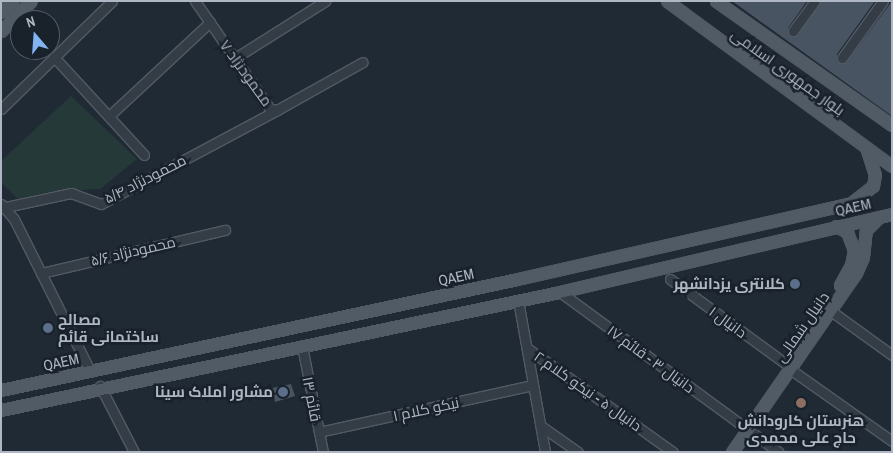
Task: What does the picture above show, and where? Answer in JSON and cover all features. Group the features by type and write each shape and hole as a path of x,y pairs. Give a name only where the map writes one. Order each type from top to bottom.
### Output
{"main road":[{"path":"1,12 13,1"},
{"path":"1,31 31,1"},
{"name":"بلوار جمهوری اسلامی","path":"667,1 892,166"},
{"name":"بلوار جمهوری اسلامی","path":"716,1 892,125"},
{"name":"QAEM","path":"1,390 513,280 851,203 873,186 875,175 866,148"},
{"name":"QAEM","path":"1,410 100,386 560,292 887,214"},
{"name":"دانیال شمالی","path":"723,452 745,427 863,258 866,230 887,214"},
{"name":"دانیال شمالی","path":"788,367 831,311 848,280 854,250 848,232 836,226"},
{"path":"513,280 518,300"},
{"path":"90,371 100,386"},
{"name":"دانیال شمالی","path":"732,452 745,427"}],"street":[{"path":"60,51 112,1"},
{"path":"235,58 324,1"},
{"path":"793,31 814,1"},
{"path":"842,58 883,1"},
{"name":"محمودنژاد ۷","path":"198,2 266,106 277,110 363,62"},
{"path":"109,116 210,22"},
{"path":"1,109 51,60"},
{"path":"57,60 144,155"},
{"name":"محمودنژاد ۵/۴","path":"2,206 71,193 101,204 277,110"},
{"path":"2,206 14,219 90,371"},
{"name":"محمودنژاد ۵/۶","path":"41,273 225,230"},
{"name":"دانیال ۱","path":"670,279 788,367 892,441"},
{"name":"دانیال ۳ - قائم ۱۷","path":"560,292 779,452"},
{"path":"518,300 545,452"},
{"path":"831,311 892,354"},
{"name":"قائم ۱۳","path":"302,346 323,452"},
{"name":"دانیال ۵ - نیکو کلام ۲","path":"527,348 674,452"},
{"name":"نیکو کلام ۱","path":"319,432 534,385"},
{"path":"100,386 134,452"},
{"path":"540,426 578,452"}],"green space":[{"path":"71,96 137,159 100,189 49,192 18,199 1,182 1,161"}],"building":[{"path":"732,1 807,1 788,28 788,34 793,37 798,35 821,1 875,1 837,54 837,61 842,64 847,62 892,1 892,116"},
{"name":"مشاور املاک سینا","path":"291,384 295,396 275,402 272,388"}],"place":[{"name":"کلانتری یزدانشهر","path":"795,284"},
{"name":"مصالح ساختمانی قائم","path":"48,328"},
{"name":"مشاور املاک سینا","path":"283,392"},
{"name":"هنرستان کارودانش حاج علی محمدی","path":"801,403"}]}
